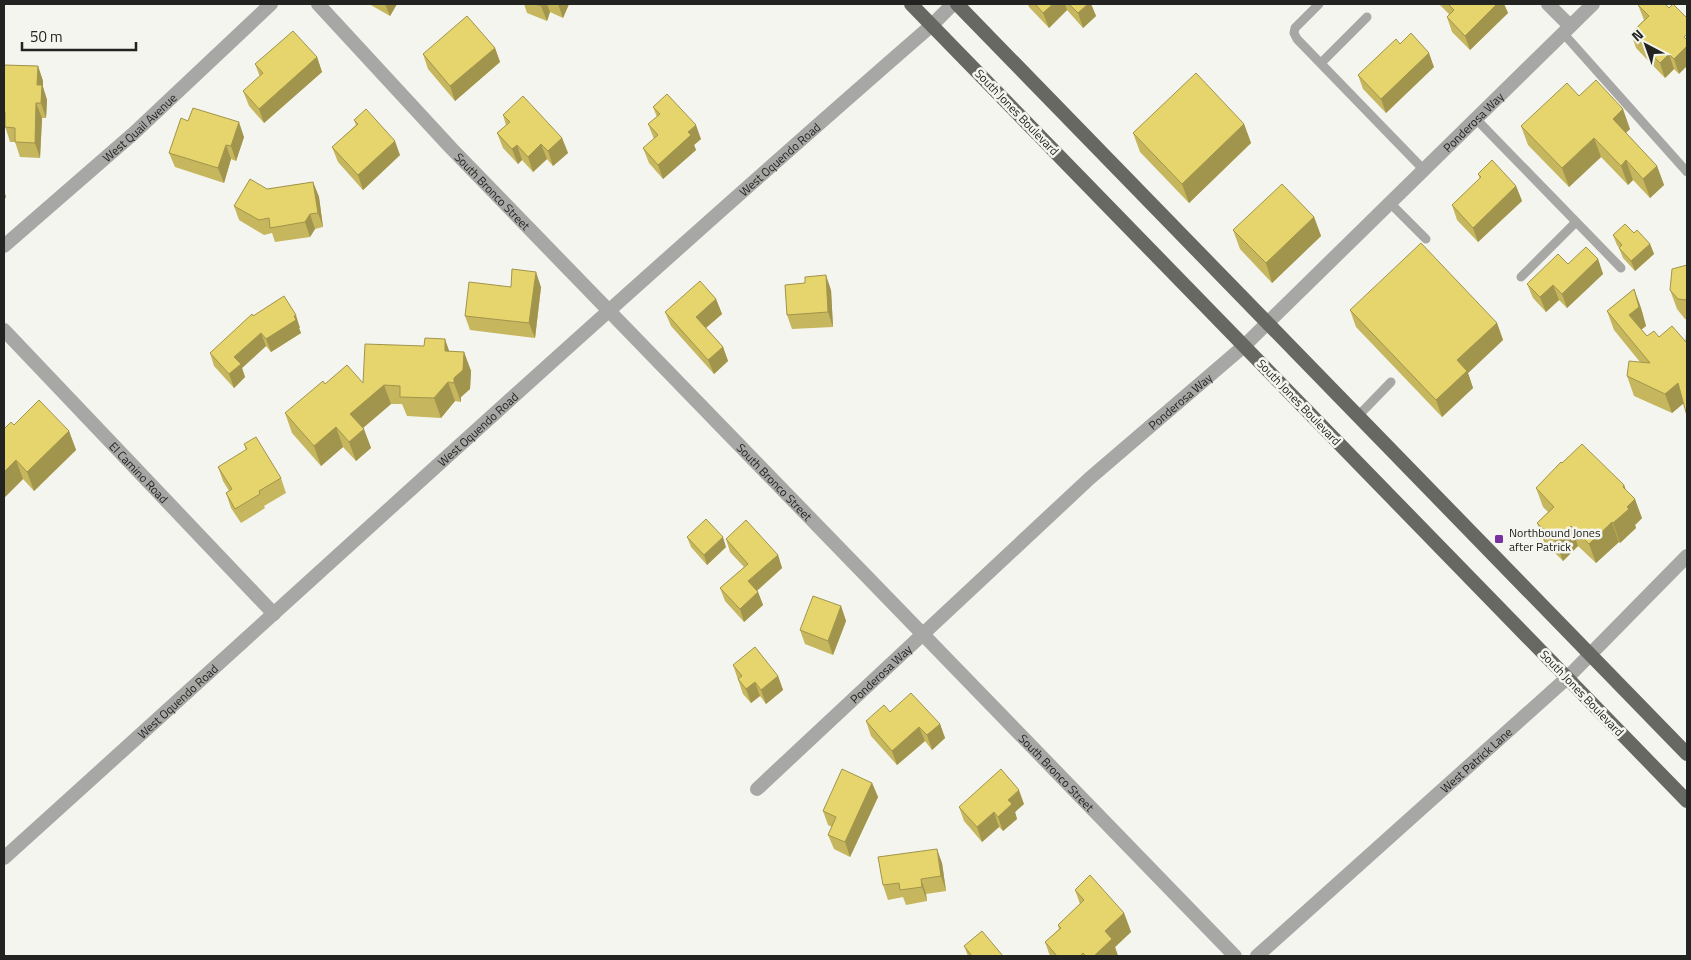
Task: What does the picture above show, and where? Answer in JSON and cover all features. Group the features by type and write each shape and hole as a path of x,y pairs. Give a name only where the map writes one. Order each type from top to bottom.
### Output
{"main road":[{"name":"South Jones Boulevard","path":"911,4 1687,801"},
{"path":"958,4 1687,754"}],"street":[{"name":"West Quail Avenue","path":"4,246 134,134 271,4"},
{"name":"South Bronco Street","path":"318,4 451,148 608,311 1235,956"},
{"name":"West Oquendo Road","path":"4,858 608,311 932,25 953,4"},
{"path":"1548,4 1566,30"},
{"name":"Ponderosa Way","path":"757,789 1090,478 1244,346 1593,4"},
{"name":"El Camino Road","path":"4,330 274,614"},
{"name":"West Patrick Lane","path":"1257,956 1567,678 1687,556"}],"lane":[{"path":"1319,4 1294,28 1297,39 1424,170"},
{"path":"1321,63 1367,17"},
{"path":"1566,30 1687,172"},
{"path":"1476,119 1621,268"},
{"path":"1390,203 1426,239"},
{"path":"1521,277 1576,222"},
{"path":"1358,416 1391,382"}],"building":[{"path":"1035,4 1053,4 1043,13"},
{"path":"1069,4 1088,4 1078,13"},
{"path":"1448,4 1497,4 1465,36 1447,17 1454,10"},
{"path":"1665,4 1669,8 1673,4 1687,18 1687,34 1684,37 1687,40 1687,46 1674,59 1669,54 1660,63 1631,33 1649,16 1638,5"},
{"path":"467,16 495,48 450,86 423,54"},
{"path":"293,31 317,57 259,109 243,91 263,73 255,64"},
{"path":"1411,33 1429,53 1381,99 1358,75 1396,39 1400,44"},
{"path":"4,65 38,66 37,85 42,85 41,103 36,103 35,143 15,142 15,128 5,127"},
{"path":"1196,73 1244,124 1182,184 1133,133"},
{"path":"1596,80 1623,109 1613,119 1657,166 1643,179 1626,160 1621,166 1594,138 1562,168 1521,126 1567,83 1579,96"},
{"path":"667,94 696,125 688,132 691,135 658,165 643,148 658,135 648,124 660,114 653,107"},
{"path":"523,96 562,138 548,151 541,144 528,157 517,145 512,149 497,133 510,122 503,115"},
{"path":"193,108 239,122 231,146 226,145 218,168 169,153 181,118 188,121"},
{"path":"366,109 395,141 358,175 332,147 358,124 354,120"},
{"path":"1492,160 1516,186 1473,228 1452,205 1481,177 1478,174"},
{"path":"250,179 267,189 313,182 318,213 310,214 305,222 270,228 269,218 259,220 234,206"},
{"path":"1282,184 1314,217 1266,263 1233,230"},
{"path":"1625,224 1634,233 1637,230 1650,244 1631,261 1619,248 1622,245 1613,235"},
{"path":"1421,243 1497,323 1457,360 1467,371 1436,400 1350,310"},
{"path":"1586,247 1598,259 1562,294 1553,285 1540,297 1527,284 1558,254 1568,264"},
{"path":"1687,265 1687,300 1678,299 1670,290 1672,269"},
{"path":"512,269 536,272 529,323 465,316 469,282 511,287"},
{"path":"826,275 828,312 787,315 785,285 805,283 805,277"},
{"path":"700,281 716,299 696,317 723,347 708,360 665,312"},
{"path":"1634,289 1639,307 1629,315 1647,336 1654,331 1659,337 1672,326 1686,342 1687,325 1687,416 1678,383 1665,394 1627,376 1629,361 1650,363 1607,311"},
{"path":"284,296 296,315 294,316 296,320 266,339 261,333 234,357 241,364 229,374 210,353 252,314 253,316"},
{"path":"425,338 445,339 445,351 464,352 463,370 454,378 454,383 448,382 434,398 400,397 400,386 384,385 350,414 364,429 349,442 336,427 314,446 285,413 323,381 325,384 347,365 363,383 365,344 424,346"},
{"path":"39,400 69,431 27,472 16,460 4,472 4,429 11,422 14,425"},
{"path":"256,437 281,478 259,491 260,494 235,509 226,493 232,489 218,467 247,449 244,444"},
{"path":"1582,444 1624,485 1623,487 1635,499 1627,507 1629,509 1589,544 1571,526 1556,541 1537,523 1554,507 1536,488 1561,462"},
{"path":"706,519 723,537 704,555 687,537"},
{"path":"746,520 778,555 748,581 758,592 740,609 720,588 748,564 726,539"},
{"path":"813,596 841,606 828,641 800,630"},
{"path":"755,647 778,676 761,690 755,682 746,689 738,679 742,676 733,665"},
{"path":"911,693 940,724 927,735 919,727 892,751 866,721 884,705 890,712"},
{"path":"842,769 872,783 845,842 828,835 836,817 823,811"},
{"path":"1001,769 1019,790 1008,800 1012,804 998,817 994,812 977,827 959,807"},
{"path":"937,849 941,876 921,879 922,887 900,890 899,883 883,885 878,857"},
{"path":"1090,875 1124,913 1105,931 1112,939 1094,956 1086,956 1083,953 1080,956 1057,956 1045,942 1061,928 1058,925 1084,900 1075,890"},
{"path":"982,931 1003,956 972,956 964,946"}],"place":[{"name":"Northbound Jones after Patrick","path":"1499,539"}]}
